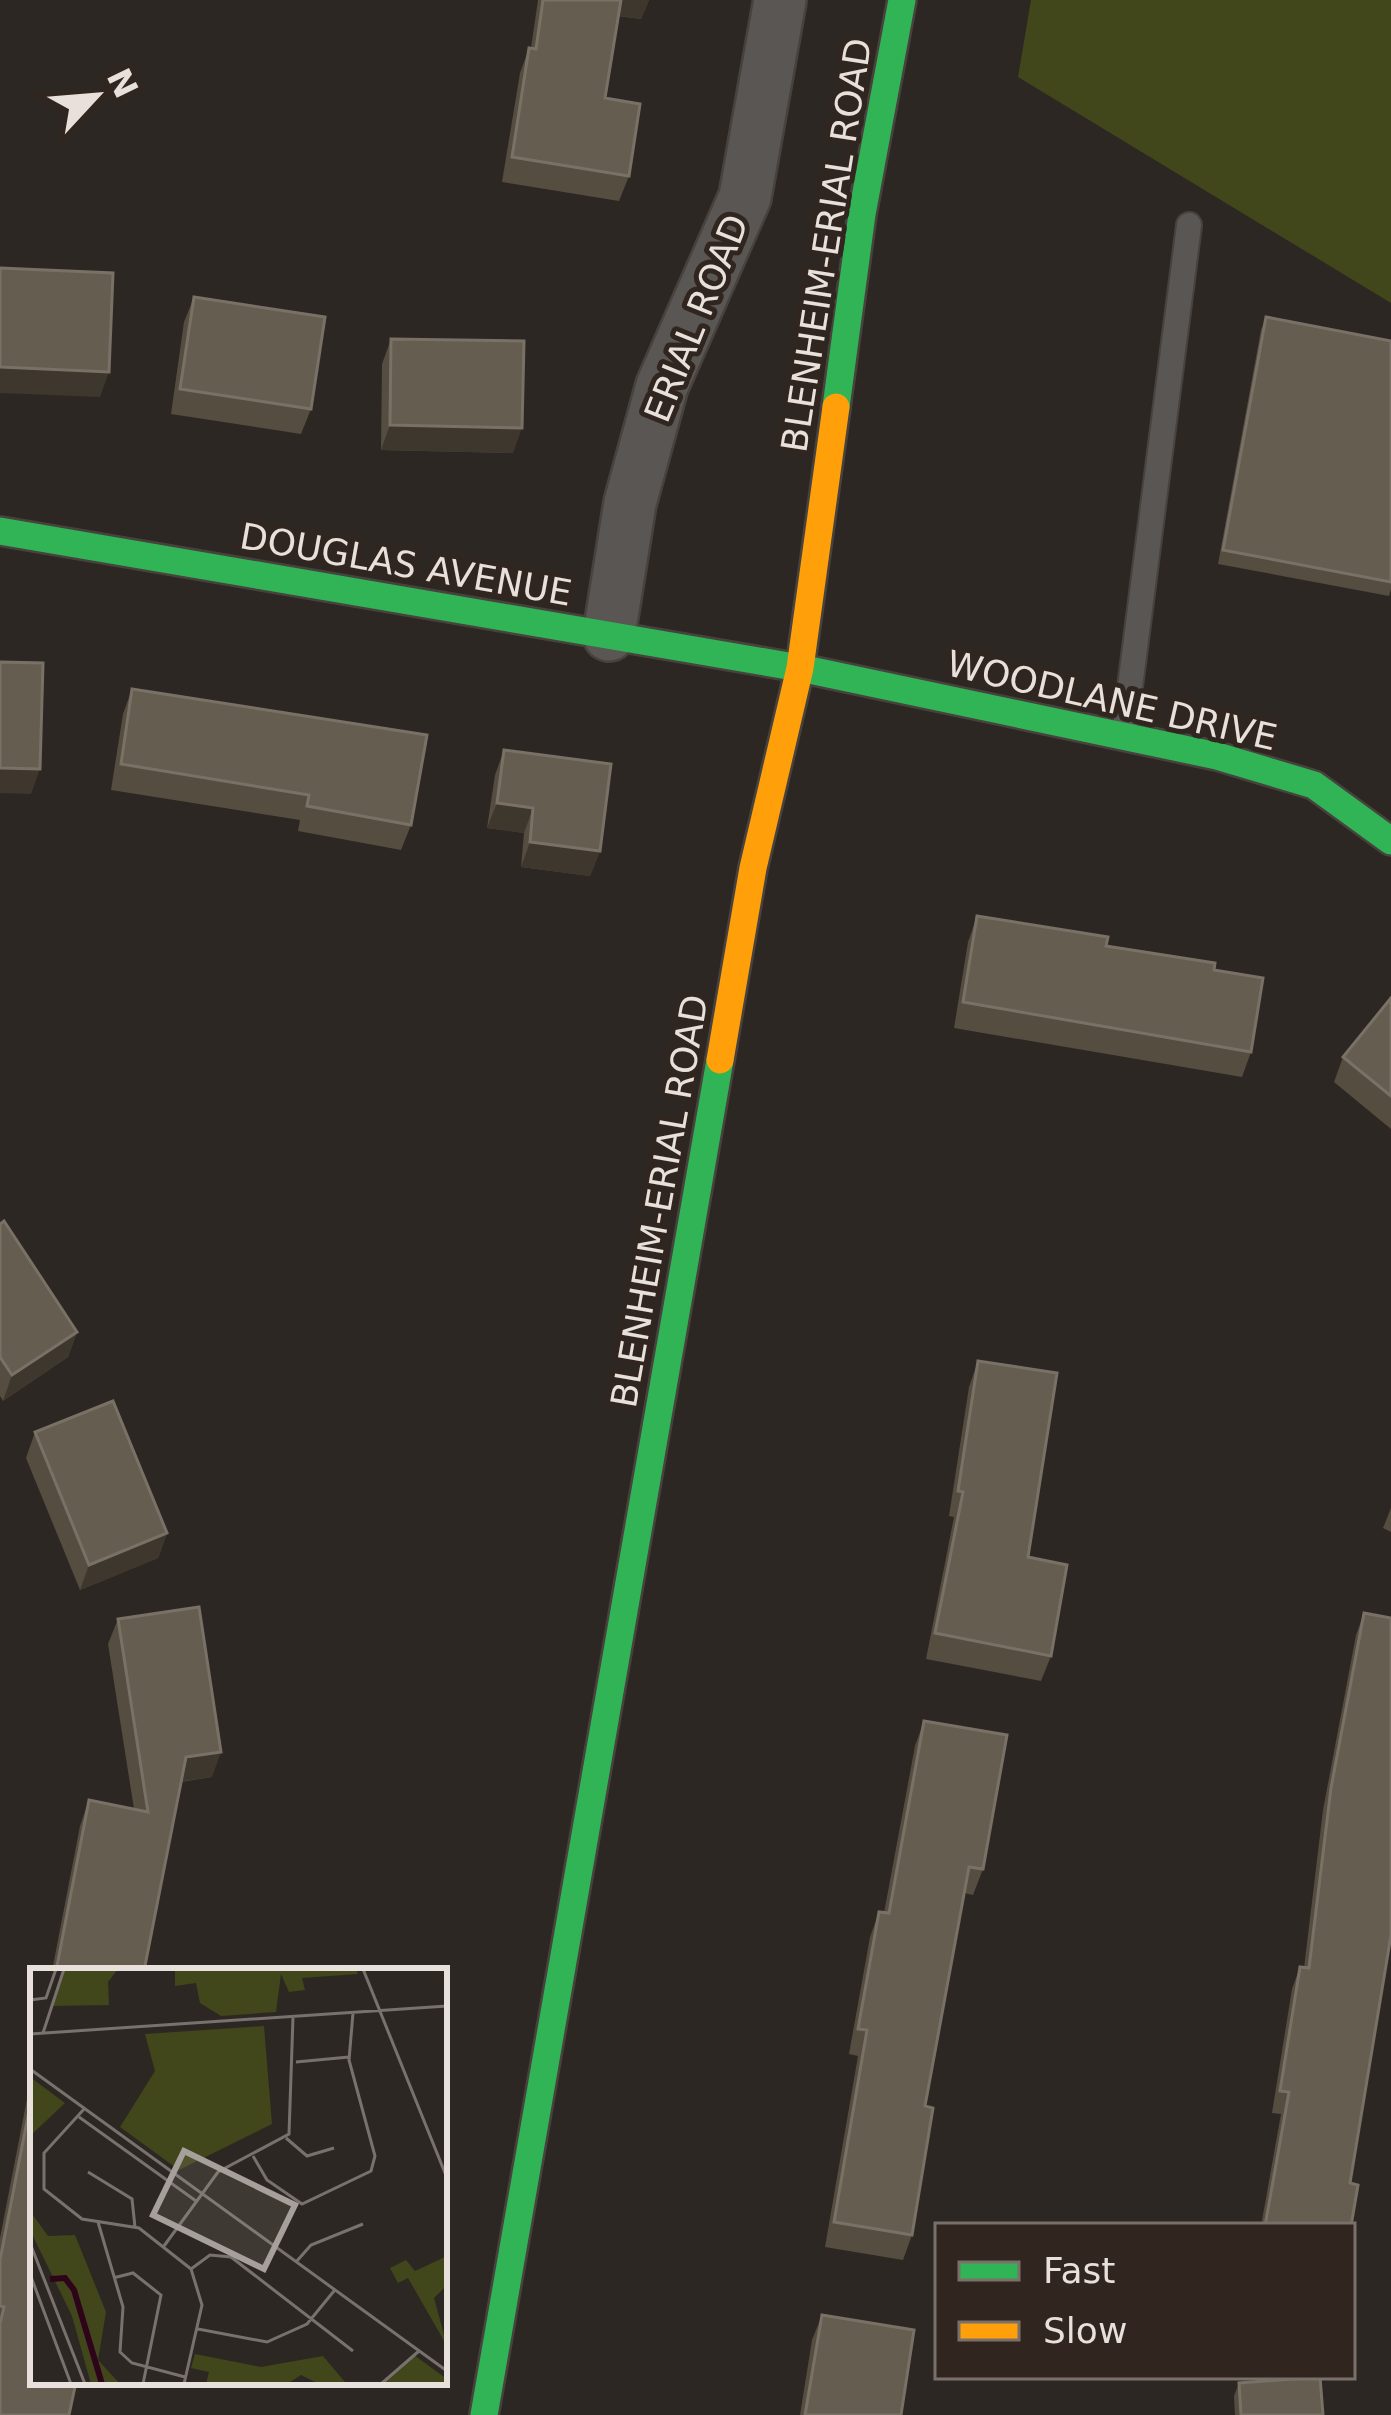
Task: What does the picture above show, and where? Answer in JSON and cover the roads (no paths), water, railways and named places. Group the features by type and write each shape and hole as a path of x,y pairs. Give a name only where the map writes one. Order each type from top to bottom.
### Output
{"main road":[{"name":"BLENHEIM-ERIAL ROAD","path":"484,2415 753,868 800,668 862,214 902,0"},
{"name":"DOUGLAS AVENUE","path":"0,531 800,668"},
{"name":"WOODLANE DRIVE","path":"800,668 1124,736 1314,784 1391,841"}],"street":[{"name":"ERIAL ROAD","path":"608,635 630,502 662,386 745,197 780,0"}],"lane":[{"path":"1124,736 1189,225"}]}
